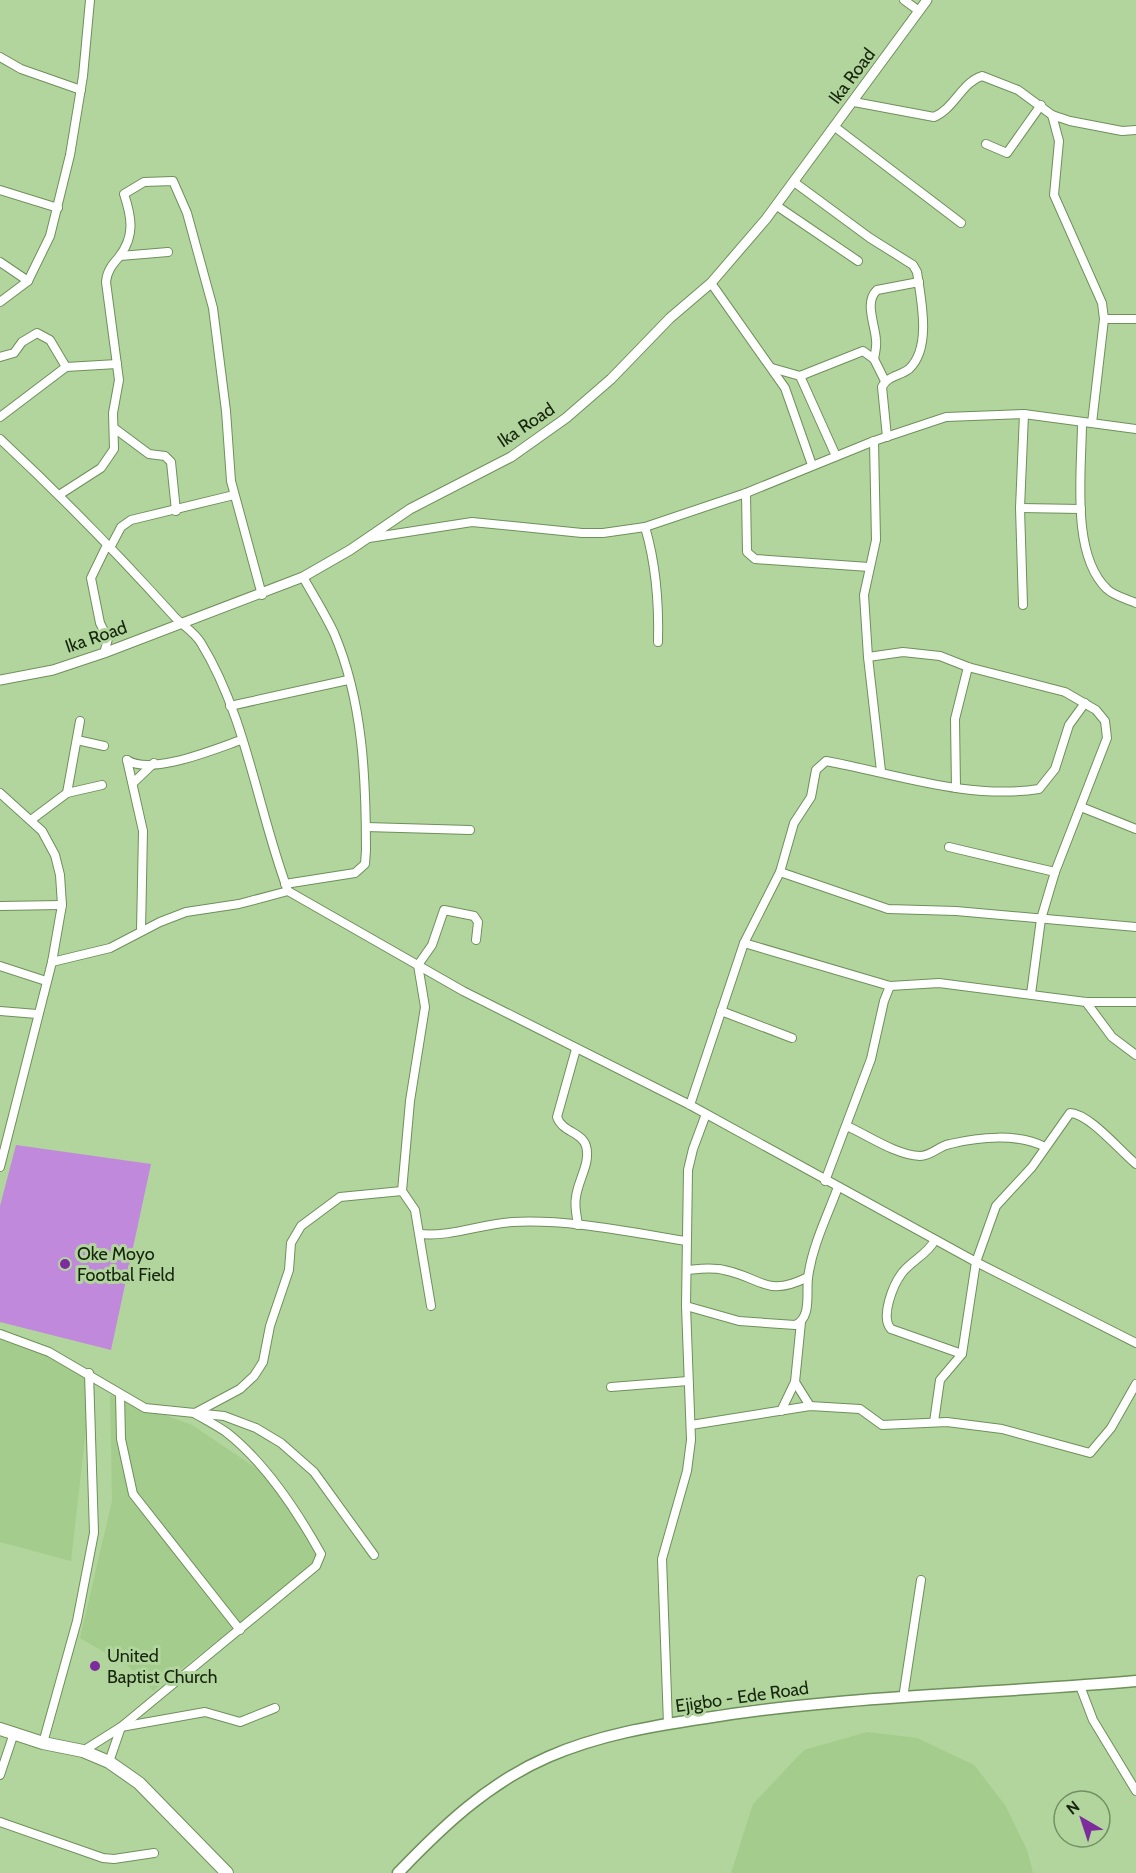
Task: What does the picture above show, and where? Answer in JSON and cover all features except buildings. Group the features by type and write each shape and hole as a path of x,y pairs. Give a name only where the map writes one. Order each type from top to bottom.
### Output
{"main road":[{"name":"Ejigbo - Ede Road","path":"398,1873 457,1815 517,1773 549,1757 622,1732 765,1708 1136,1681"},
{"path":"0,1729 43,1743 83,1751 109,1762 156,1799 227,1873"}],"street":[{"path":"0,302 28,281 50,236 58,208 81,90 90,0"},
{"path":"904,0 919,11"},
{"name":"Ika Road","path":"0,680 53,670 104,653 262,595 303,577 411,509 511,457 566,418 604,386 670,318 711,283 777,206 927,0"},
{"path":"0,57 21,69 81,90"},
{"path":"854,102 934,117 945,113 974,79 982,76 1018,90 1052,115 1084,125 1122,131 1136,130"},
{"path":"986,144 1007,153 1041,105"},
{"path":"1052,115 1059,141 1054,195 1102,303 1104,319 1092,423"},
{"path":"836,127 962,223"},
{"path":"59,495 91,475 109,458 114,449 114,405 119,380 106,282 107,274 130,238 131,214 124,195 144,182 173,181 186,213 217,328 234,495 262,595"},
{"path":"794,182 870,238 913,265 919,282 923,338 912,366 885,381"},
{"path":"0,190 58,208"},
{"path":"777,206 858,261"},
{"path":"120,256 168,252"},
{"path":"0,262 28,281"},
{"path":"874,359 876,339 870,308 874,293 877,290 919,282"},
{"path":"711,283 788,394 812,465"},
{"path":"1104,319 1136,319"},
{"path":"0,357 14,353 22,342 37,333 50,340 66,367"},
{"path":"772,368 800,376 864,351 874,359 885,381 882,394 887,437"},
{"path":"0,417 66,367 117,364"},
{"path":"800,376 836,456"},
{"path":"365,539 472,522 582,533 603,533 645,526 746,493 874,441 946,417 1024,414 1136,429"},
{"path":"1023,605 1020,508 1024,414"},
{"path":"1082,422 1081,525 1089,562 1106,589 1136,603"},
{"path":"114,428 149,454 165,456 171,462 176,511"},
{"path":"0,439 59,495 200,640 230,706 286,887 463,992 690,1105 976,1263 1136,1343"},
{"path":"874,441 876,526 864,595 868,657 881,771"},
{"path":"746,493 747,552 750,556 755,559 869,567"},
{"path":"104,653 108,639 100,623 91,578 108,547 126,523 234,495"},
{"path":"1020,508 1081,509"},
{"path":"645,526 656,581 658,642"},
{"path":"52,962 110,948 141,931 186,912 239,904 286,887 355,873 365,864 365,762 348,680 333,632 303,577"},
{"path":"868,657 909,652 940,656 968,667 1065,692 1096,710 1105,721 1107,738 1055,872 1041,919 1030,994"},
{"path":"956,788 955,718 968,667"},
{"path":"230,706 348,680"},
{"path":"690,1105 744,943 780,872 790,831 811,797 819,765 826,761 979,792 1010,794 1039,789 1055,769 1069,725 1085,703"},
{"path":"67,793 80,721"},
{"path":"77,740 104,746"},
{"path":"141,931 143,831 127,760 134,765 175,761 241,740"},
{"path":"133,783 154,764"},
{"path":"31,820 67,793 102,785"},
{"path":"0,793 42,831 55,855 60,874 63,904 52,962 0,1167"},
{"path":"1081,807 1136,829"},
{"path":"366,827 470,830"},
{"path":"949,847 1055,872"},
{"path":"780,872 888,909 1136,927"},
{"path":"0,906 63,904"},
{"path":"432,1306 415,1210 402,1191 408,1113 425,1007 418,965 432,945 444,910 474,916 478,922 476,940"},
{"path":"744,943 890,986 939,983 1086,1002 1136,1002"},
{"path":"0,966 46,981"},
{"path":"876,982 884,1001"},
{"path":"825,1181 876,1044 884,1001 890,986"},
{"path":"1086,1002 1112,1037 1136,1054"},
{"path":"0,1011 38,1014"},
{"path":"721,1011 792,1038"},
{"path":"576,1049 557,1117 564,1127 582,1139 585,1144 587,1157 575,1200 578,1226"},
{"path":"934,1422 940,1380 962,1354 976,1263 996,1206 1032,1167 1070,1113 1076,1114 1093,1125 1136,1164"},
{"path":"668,1724 662,1559 688,1462 691,1425 686,1306 688,1170 706,1114"},
{"path":"847,1126 915,1155 929,1155 947,1144 1022,1138 1045,1147"},
{"path":"780,1411 795,1382 801,1322 805,1316 813,1251 838,1187"},
{"path":"194,1413 240,1389 254,1376 263,1362 270,1326 288,1270 291,1243 301,1226 340,1197 402,1191"},
{"path":"420,1234 434,1235 511,1222 578,1226 686,1241"},
{"path":"935,1240 925,1254 899,1277 886,1313 886,1321 891,1329 962,1354"},
{"path":"687,1270 726,1270 762,1284 781,1288 808,1277"},
{"path":"686,1306 740,1321 795,1324 801,1322"},
{"path":"0,1334 49,1352 145,1408 240,1420 256,1428 299,1457 314,1472 374,1555"},
{"path":"43,1743 77,1621 94,1533 88,1373"},
{"path":"611,1387 688,1381"},
{"path":"795,1382 810,1406"},
{"path":"691,1425 810,1406 860,1409 882,1425 959,1422 1002,1429 1090,1453 1111,1428 1136,1384"},
{"path":"120,1394 121,1439 133,1494 240,1630"},
{"path":"83,1751 121,1727 240,1630 316,1566 321,1554 305,1525 255,1460 226,1432 194,1413"},
{"path":"903,1698 921,1580"},
{"path":"1080,1686 1093,1720 1136,1791"},
{"path":"121,1727 205,1712 240,1722 275,1708"},
{"path":"109,1762 121,1727"},
{"path":"0,1775 14,1732"},
{"path":"0,1822 103,1858 114,1859 154,1853"}],"shaded area":[{"name":"Oke Moyo Footbal Field","path":"16,1145 151,1164 111,1350 0,1322 0,1206"},
{"path":"0,1339 55,1358 85,1376 88,1411 71,1561 0,1542"},
{"path":"110,1395 192,1425 262,1472 309,1535 318,1557 315,1564 153,1691 128,1666 80,1638 112,1501"},
{"path":"867,1732 917,1738 974,1765 1005,1805 1027,1850 1033,1873 731,1873 753,1804 804,1750"}],"place":[{"name":"Oke Moyo Footbal Field","path":"65,1264"},
{"name":"United Baptist Church","path":"95,1666"}]}
